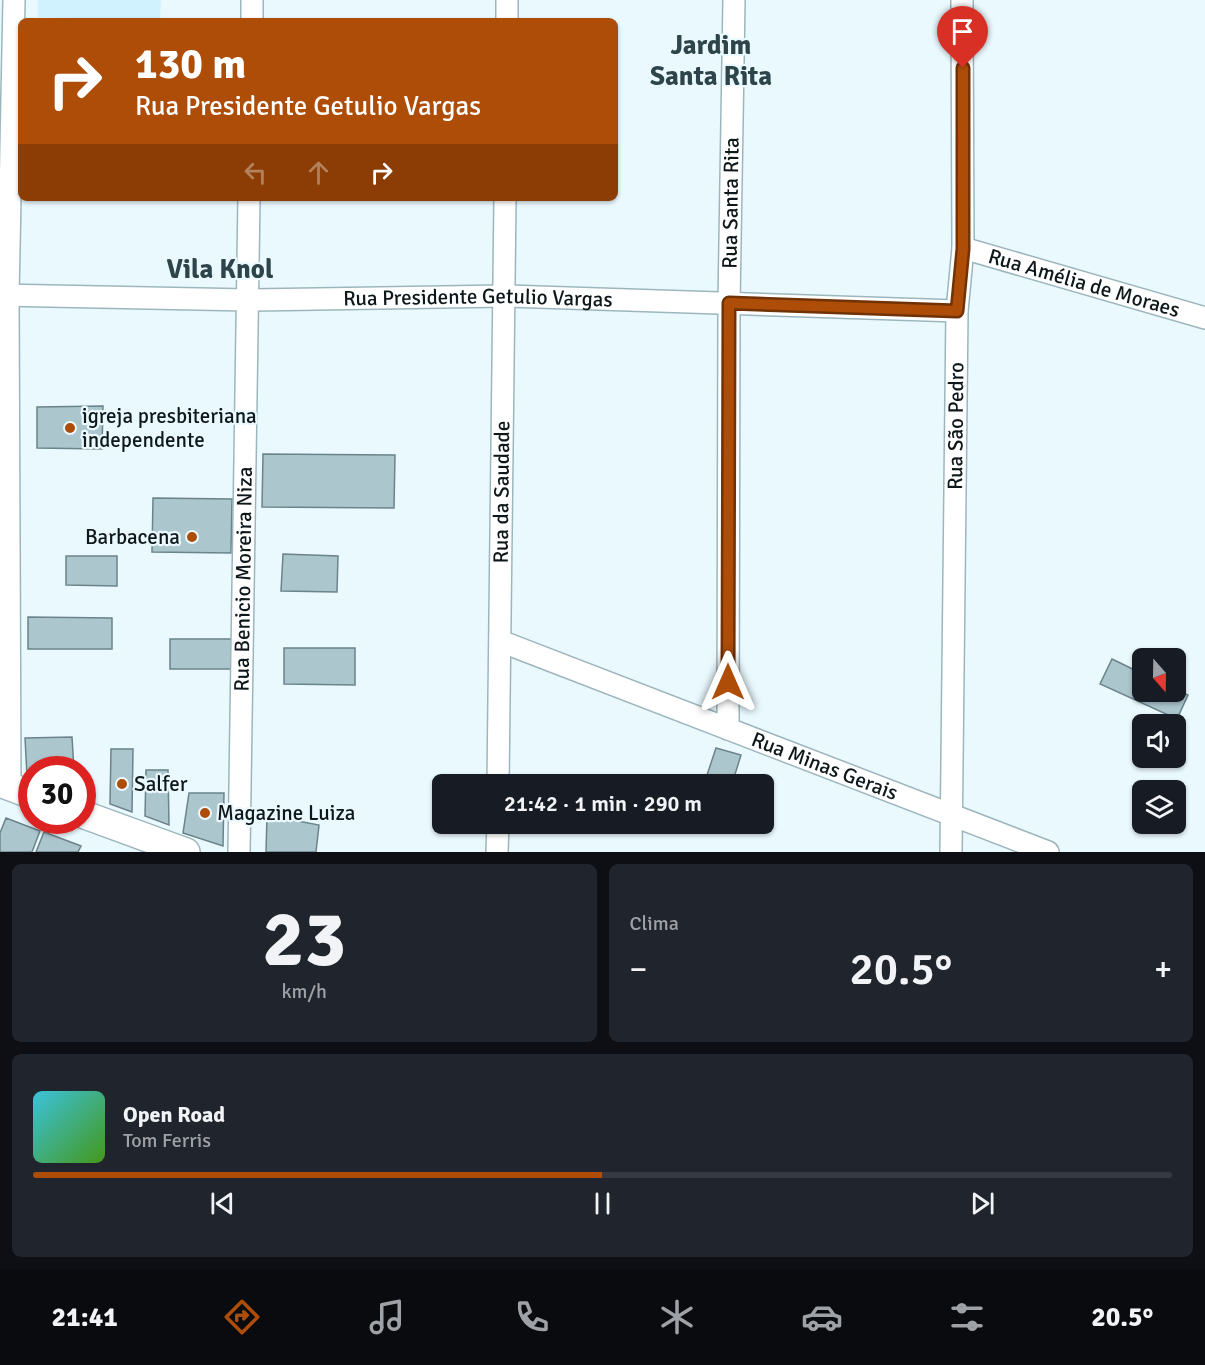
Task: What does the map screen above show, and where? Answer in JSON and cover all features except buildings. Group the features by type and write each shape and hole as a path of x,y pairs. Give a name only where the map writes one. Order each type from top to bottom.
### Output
{"main road":[{"path":"96,819 183,852"}],"street":[{"path":"14,0 4,295 14,788"},
{"path":"252,0 252,18"},
{"path":"507,0 507,18"},
{"name":"Rua Santa Rita","path":"728,729 729,303 734,0"},
{"name":"Rua São Pedro","path":"951,852 957,311 963,249 962,0"},
{"name":"Rua Benicio Moreira Niza","path":"239,852 249,201"},
{"name":"Rua da Saudade","path":"498,774 505,201"},
{"name":"Rua Amélia de Moraes","path":"963,249 1205,318"},
{"name":"Rua Presidente Getulio Vargas","path":"4,295 248,300 504,296 957,311"},
{"name":"Rua Minas Gerais","path":"500,641 1048,852"},
{"path":"497,852 498,834"}],"shaded area":[{"path":"38,0 161,0 160,18 38,17"}],"place":[{"name":"igreja presbiteriana independente","path":"70,428"},
{"name":"Barbacena","path":"192,537"},
{"name":"Salfer","path":"122,784"},
{"name":"Magazine Luiza","path":"205,813"}],"district":[{"name":"Jardim Santa Rita","path":"711,60"},
{"name":"Vila Knol","path":"220,269"}],"route":[{"path":"728,682 729,303 957,311 963,249 963,68"}]}
